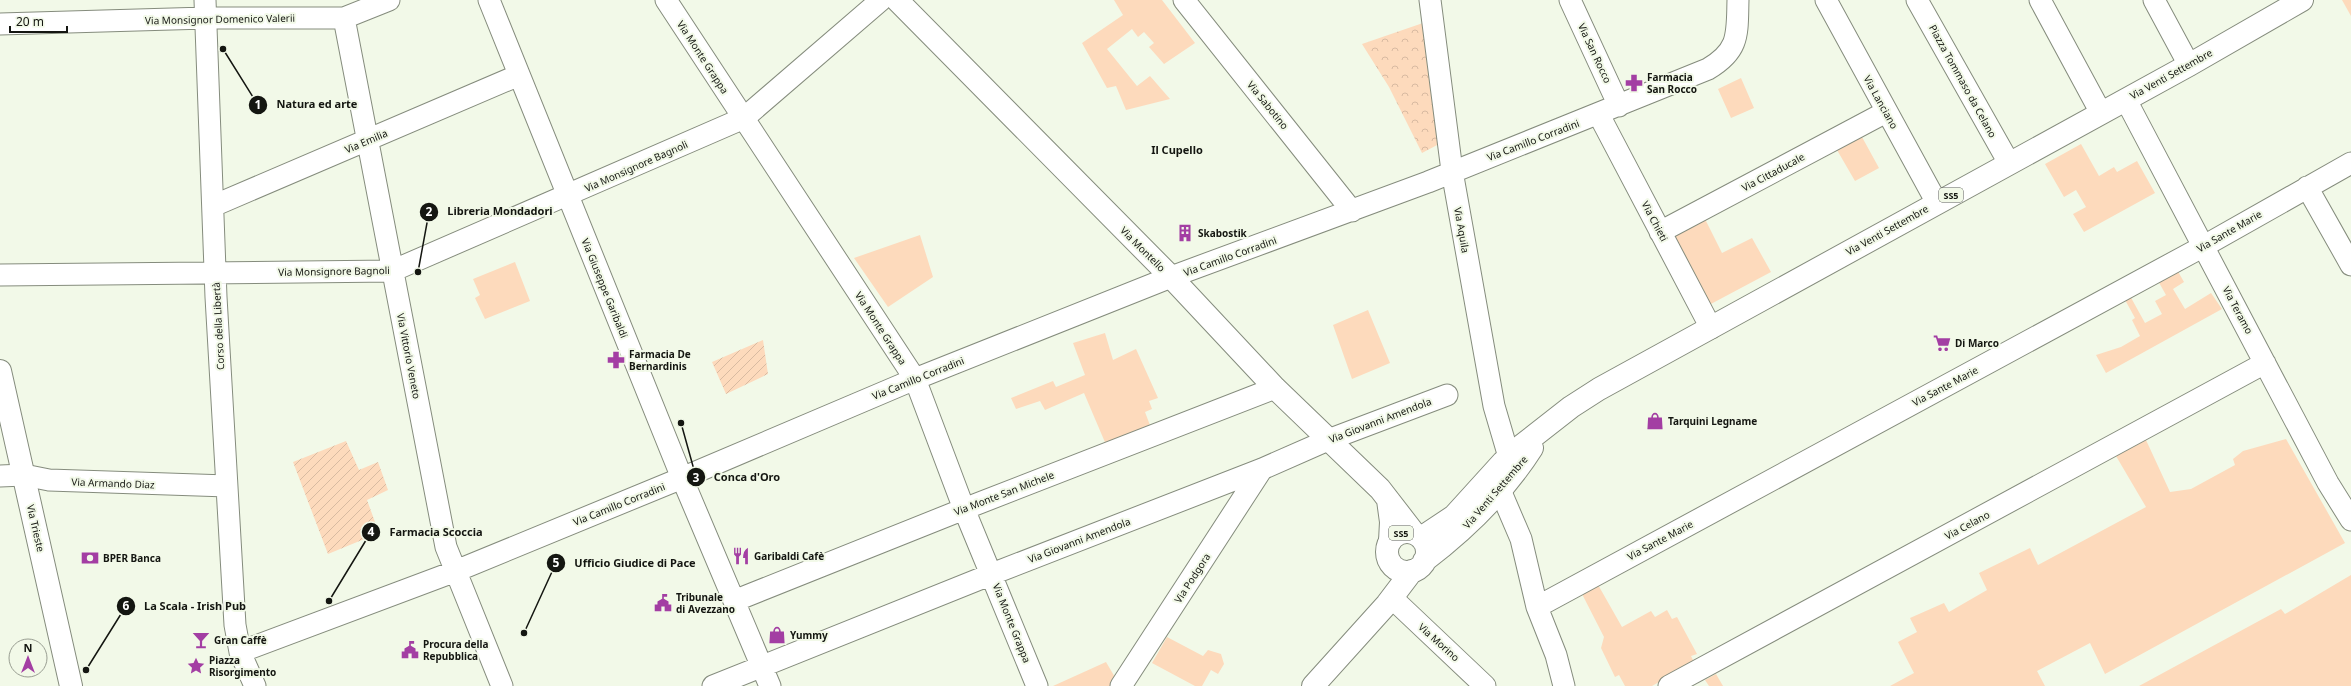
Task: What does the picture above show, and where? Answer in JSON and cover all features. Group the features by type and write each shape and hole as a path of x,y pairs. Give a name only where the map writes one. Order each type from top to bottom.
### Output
{"main road":[{"name":"Via Montello","path":"898,0 1171,277 1275,388 1388,499 1417,536"},
{"name":"Via Venti Settembre","path":"1417,536 1454,516 1509,457 1571,408 1593,393 2126,100 2302,0"},
{"name":"Via Trieste","path":"0,371 71,686"},
{"name":"Via Venti Settembre","path":"1410,567 1462,531 1500,490 1524,460 1541,433"},
{"path":"1388,499 1392,522 1390,541"},
{"name":"SS5","path":"1392,598 1410,567 1426,549 1417,536 1400,533 1390,541 1386,553 1391,565 1410,567"},
{"path":"1312,686 1392,598"}],"street":[{"name":"Via Monsignor Domenico Valerii","path":"0,24 206,9 344,18 389,0"},
{"name":"Via Giuseppe Garibaldi","path":"489,0 682,478 770,686"},
{"name":"Via Monte Grappa","path":"666,0 915,379 964,509 1037,686"},
{"name":"Via Monsignore Bagnoli","path":"0,275 392,271 568,196 744,118 881,0"},
{"name":"Via Sabotino","path":"1184,0 1352,211"},
{"name":"Via Aquila","path":"1430,0 1452,171 1494,406 1509,457"},
{"name":"Via San Rocco","path":"1570,0 1620,106"},
{"name":"Via Camillo Corradini","path":"240,652 456,571 682,478 915,379 1171,277 1352,211 1620,106 1718,63 1734,46 1737,37 1738,0"},
{"name":"Via Lanciano","path":"1826,0 1937,203"},
{"name":"Piazza Tommaso da Celano","path":"1917,0 2009,163"},
{"path":"2040,0 2101,113"},
{"path":"2154,0 2189,65"},
{"name":"Corso della Libertà","path":"206,9 214,206 215,272 235,625 240,652 255,686"},
{"name":"Via Vittorio Veneto","path":"344,18 446,547 502,686"},
{"name":"Via Emilia","path":"214,206 519,75"},
{"name":"Via Teramo","path":"2126,100 2328,483 2351,520"},
{"name":"Via Cittaducale","path":"1660,232 1886,112"},
{"name":"Via Chieti","path":"1599,115 1711,328"},
{"name":"Via Sante Marie","path":"1537,607 2204,246 2351,163"},
{"path":"2307,187 2351,265"},
{"name":"Via Celano","path":"1669,686 2265,363"},
{"name":"Via Monte San Michele","path":"734,601 964,509 1275,388"},
{"name":"Via Giovanni Amendola","path":"713,686 992,574 1262,469 1328,440 1447,395"},
{"name":"Via Podgora","path":"1121,686 1262,469"},
{"name":"Via Armando Diaz","path":"0,476 24,476 49,480 227,486"},
{"path":"1500,490 1521,539 1537,607 1556,655 1564,686"},
{"name":"Via Morino","path":"1392,598 1485,686"}],"green space":[{"path":"1114,0 1162,0 1195,43 1164,64 1149,47 1154,43 1144,32 1138,37 1132,29 1107,49 1137,86 1150,76 1170,99 1126,110 1116,86 1107,88 1082,43 1123,15"},
{"path":"2342,0 2351,0 2351,16"},
{"path":"1423,23 1439,144 1422,153 1389,87 1362,44"},
{"path":"1741,78 1754,108 1731,118 1718,89"},
{"path":"1862,137 1879,168 1855,181 1837,150"},
{"path":"2081,144 2099,176 2114,167 2117,172 2137,161 2155,193 2084,232 2073,214 2086,207 2076,190 2064,197 2045,164"},
{"path":"1705,219 1722,253 1752,238 1771,272 1709,305 1672,237"},
{"path":"920,235 933,277 888,307 854,258"},
{"path":"515,262 530,301 485,319 475,298 480,295 473,279"},
{"path":"2176,268 2184,282 2173,289 2185,309 2211,293 2222,309 2106,373 2096,355 2121,347 2140,336 2132,320 2135,318 2124,298 2129,294 2145,323 2162,314 2155,301 2166,295 2157,279"},
{"path":"1368,310 1390,363 1352,379 1333,325"},
{"path":"1105,333 1113,360 1136,349 1158,398 1149,401 1152,409 1145,412 1151,428 1107,447 1084,393 1045,410 1040,401 1016,409 1011,398 1053,381 1056,387 1085,375 1073,343"},
{"path":"763,340 768,374 726,394 712,362"},
{"path":"2286,439 2345,543 2105,674 2090,643 2037,671 2045,686 1890,686 1914,673 1898,642 1917,632 1910,618 1944,603 1949,612 1987,590 1979,573 2030,548 2038,565 2146,507 2116,456 2146,440 2170,492 2191,489 2235,465 2233,459 2243,451"},
{"path":"346,441 359,470 378,462 388,490 367,500 379,533 328,554 293,462"},
{"path":"2351,575 2351,686 2139,686 2281,609 2285,614"},
{"path":"1597,583 1622,627 1651,611 1655,617 1667,610 1672,619 1677,617 1697,654 1691,656 1694,662 1652,686 1625,686 1619,675 1615,677 1601,648 1604,637 1581,592"},
{"path":"1167,637 1203,656 1208,650 1221,654 1224,664 1218,674 1211,670 1202,686 1195,686 1152,663"},
{"path":"1106,662 1116,679 1111,686 1053,686"},
{"path":"1716,674 1723,686 1709,686 1705,680"}],"place":[{"name":"Natura ed arte","path":"223,49"},
{"name":"Farmacia San Rocco","path":"1634,83"},
{"name":"Skabostik","path":"1185,233"},
{"name":"Libreria Mondadori","path":"418,272"},
{"name":"Di Marco","path":"1942,343"},
{"name":"Farmacia De Bernardinis","path":"616,360"},
{"name":"Tarquini Legname","path":"1655,421"},
{"name":"Conca d'Oro","path":"681,423"},
{"name":"Garibaldi Cafè","path":"741,556"},
{"name":"BPER Banca","path":"90,558"},
{"name":"Farmacia Scoccia","path":"329,601"},
{"name":"Tribunale di Avezzano","path":"663,603"},
{"name":"Ufficio Giudice di Pace","path":"524,633"},
{"name":"Yummy","path":"777,635"},
{"name":"Gran Caffè","path":"201,640"},
{"name":"Procura della Repubblica","path":"410,650"},
{"name":"Piazza Risorgimento","path":"196,666"},
{"name":"La Scala - Irish Pub","path":"86,670"}],"district":[{"name":"Il Cupello","path":"1177,149"}]}
